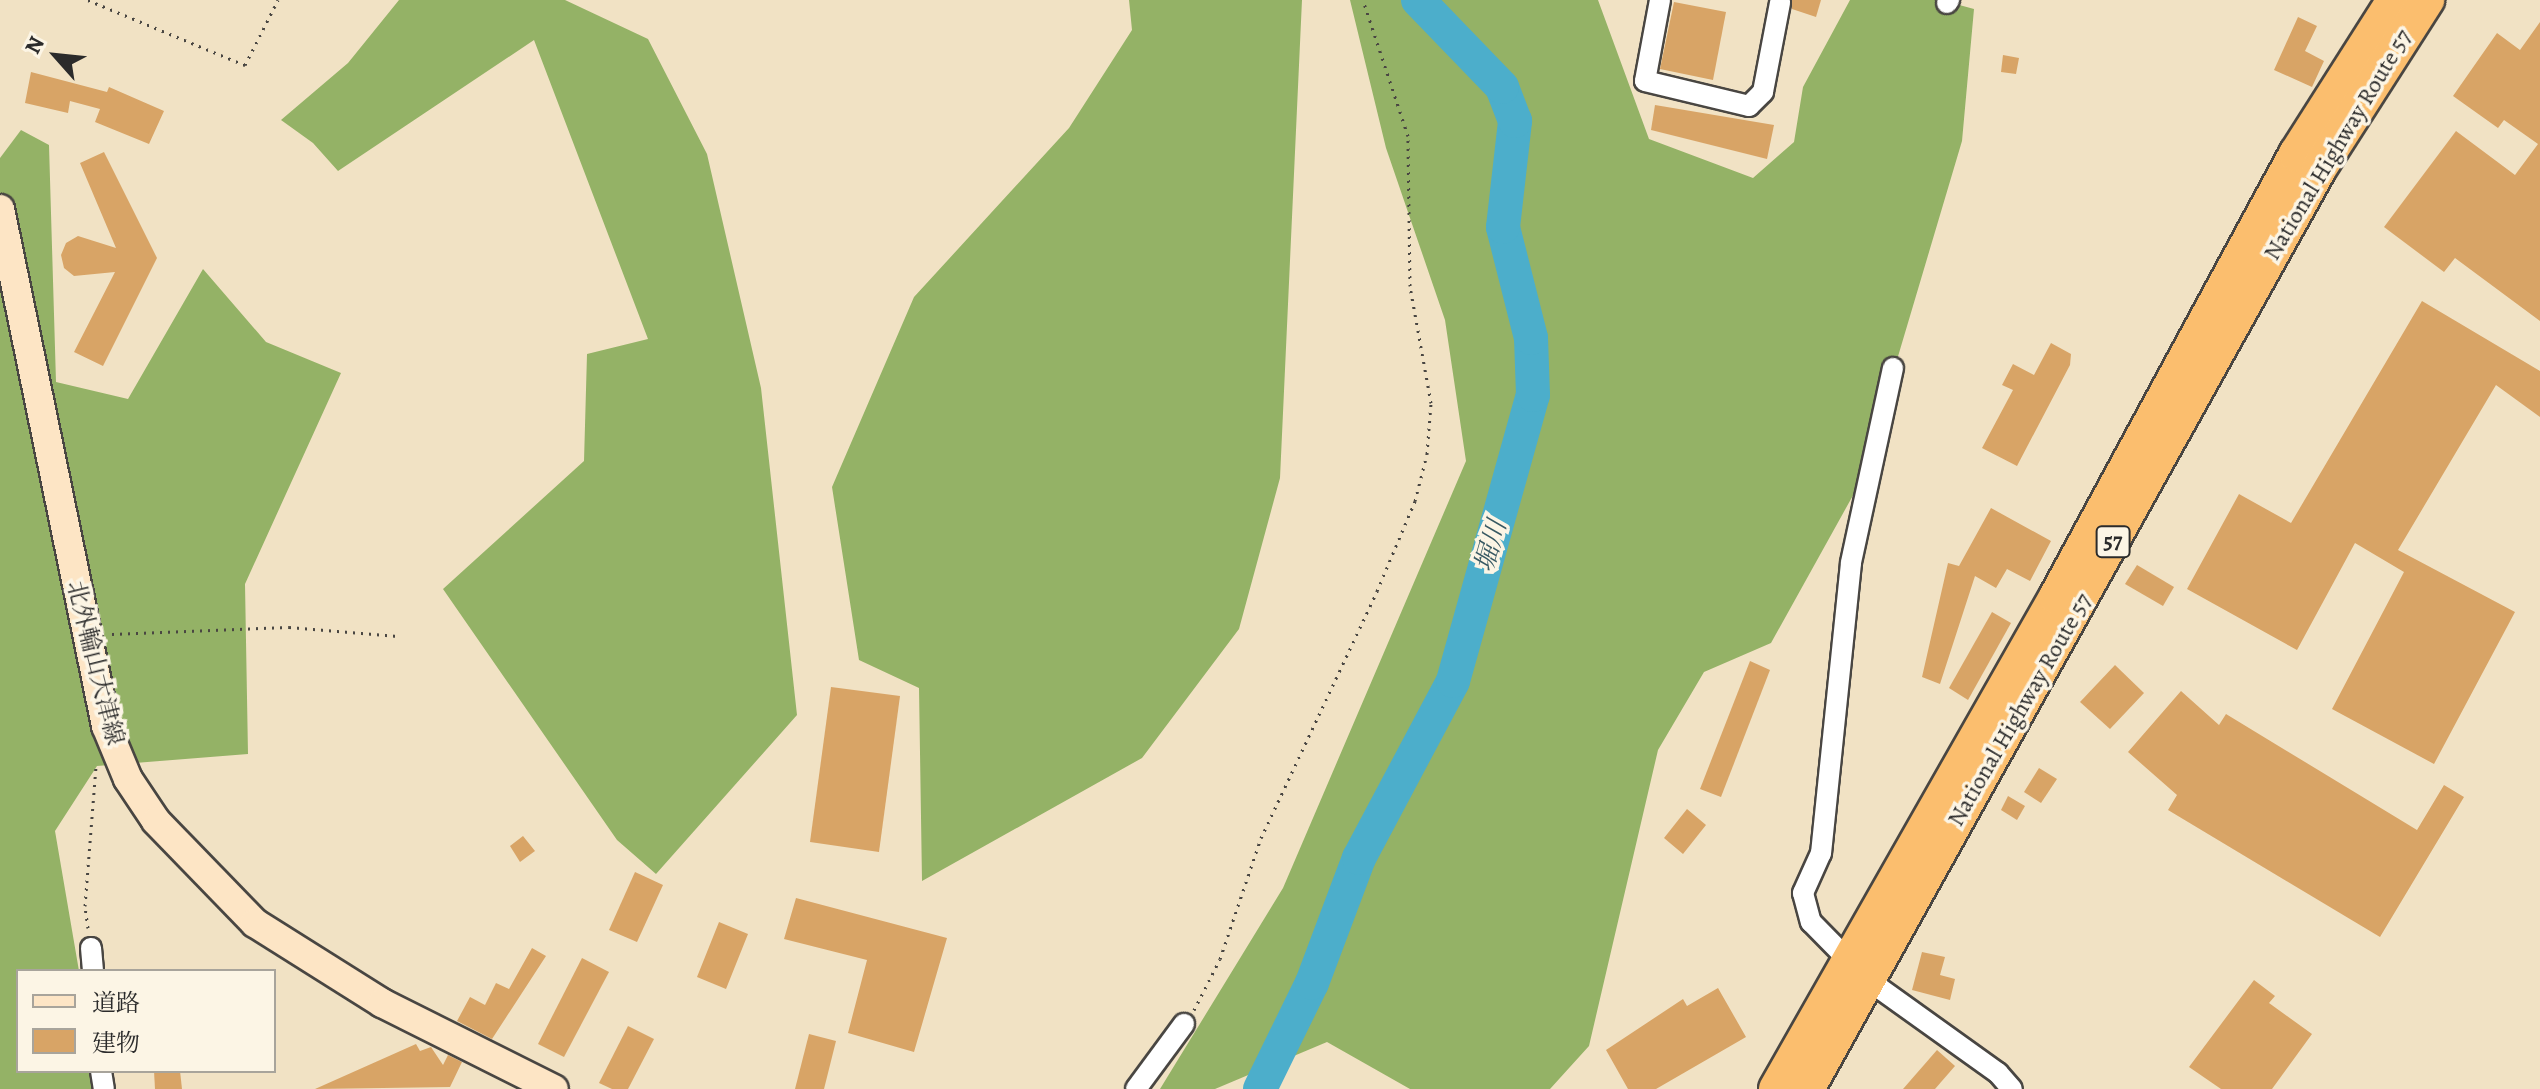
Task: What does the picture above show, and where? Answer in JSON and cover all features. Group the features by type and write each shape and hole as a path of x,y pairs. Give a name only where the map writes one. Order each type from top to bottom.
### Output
{"highway":[{"name":"National Highway Route 57","path":"1807,1089 1859,969 2056,597 2296,154 2394,0"},
{"name":"National Highway Route 57","path":"1776,1089 1859,969 2319,169 2427,0"}],"main road":[{"name":"北外輪山大津線","path":"0,209 106,726 128,779 156,821 235,907 382,1003 554,1089"}],"street":[{"path":"1660,0 1645,81 1749,106 1763,92 1777,1"},
{"path":"1893,368 1851,563 1821,853 1803,893 1811,922 1859,969 1998,1073 2012,1089"},
{"path":"91,948 93,969"},
{"path":"1136,1089 1184,1024"}],"path":[{"path":"88,0 245,65 278,0"},
{"path":"1184,1024 1220,959 1261,838 1377,591 1415,501 1427,454 1431,403 1410,286 1408,136 1363,0"},
{"path":"87,635 289,627 398,636"},
{"path":"91,948 85,906 98,750"}],"green space":[{"path":"399,0 565,0 648,39 707,154 761,388 797,715 656,874 617,840 443,589 584,461 587,354 648,339 534,40 338,171 313,143 281,120 348,63"},
{"path":"1129,0 1302,0 1280,478 1239,629 1142,758 922,881 919,688 859,660 832,487 914,297 1069,128 1132,30"},
{"path":"1350,0 1598,0 1649,139 1753,178 1794,142 1803,87 1850,0 1941,0 1974,9 1962,141 1861,481 1771,643 1704,672 1658,750 1589,1046 1550,1089 1410,1089 1327,1042 1215,1089 1160,1089 1283,888 1466,461 1445,320 1386,148"},
{"path":"21,130 49,145 56,382 128,399 203,269 266,342 341,373 245,584 248,754 97,766 55,831 79,969 16,969 16,1073 97,1073 100,1089 0,1089 0,158"}],"building":[{"path":"1792,0 1821,0 1816,17 1792,9"},
{"path":"1674,2 1726,12 1713,80 1660,69"},
{"path":"2298,17 2317,26 2305,51 2324,61 2312,87 2274,70"},
{"path":"2540,22 2540,321 2455,258 2444,272 2384,227 2456,131 2515,175 2538,144 2504,120 2498,128 2453,96 2497,33 2520,50"},
{"path":"2003,55 2019,58 2016,74 2001,72"},
{"path":"31,72 107,92 109,87 164,111 149,144 95,122 100,109 70,101 68,113 25,103"},
{"path":"1655,105 1774,125 1767,159 1651,130"},
{"path":"104,152 157,258 103,366 74,352 115,272 74,276 64,268 61,255 66,243 78,236 116,248 80,163"},
{"path":"2422,301 2540,371 2540,417 2496,385 2398,550 2515,612 2434,764 2332,709 2404,572 2355,543 2297,650 2187,589 2239,494 2291,523"},
{"path":"2051,343 2071,354 2070,365 2017,466 1982,448 2013,390 2002,385 2013,364 2034,375"},
{"path":"1991,508 2051,541 2030,581 2007,569 1996,588 1975,576 1940,684 1922,677 1948,563 1959,566"},
{"path":"2137,565 2174,587 2163,606 2125,584"},
{"path":"1992,612 2011,623 1968,700 1949,688"},
{"path":"1750,661 1770,670 1721,797 1700,789"},
{"path":"2115,665 2144,693 2110,729 2080,702"},
{"path":"831,687 900,696 879,852 810,842"},
{"path":"2181,691 2219,725 2226,714 2417,830 2444,785 2464,797 2380,937 2168,810 2177,795 2128,752"},
{"path":"2039,768 2057,779 2041,803 2024,792"},
{"path":"2008,796 2025,806 2017,820 2001,810"},
{"path":"1687,809 1706,825 1683,854 1664,838"},
{"path":"523,836 535,851 520,862 510,846"},
{"path":"635,872 663,885 637,942 609,930"},
{"path":"796,898 947,938 914,1052 848,1033 867,960 784,939"},
{"path":"719,922 748,934 726,989 697,977"},
{"path":"532,948 546,956 492,1039 457,1021 470,997 485,1005 496,983 509,989"},
{"path":"1922,952 1945,957 1940,975 1955,979 1950,1000 1912,990"},
{"path":"582,958 609,972 564,1057 538,1044"},
{"path":"2254,980 2275,996 2269,1003 2312,1034 2272,1089 2221,1089 2189,1067"},
{"path":"1718,988 1746,1037 1656,1089 1628,1089 1606,1050 1683,999 1687,1006"},
{"path":"628,1026 654,1039 628,1089 612,1089 599,1083"},
{"path":"809,1034 836,1041 824,1089 795,1089"},
{"path":"416,1044 420,1051 431,1047 443,1065 448,1055 462,1062 450,1087 315,1089"},
{"path":"1937,1050 1955,1066 1935,1089 1903,1089"},
{"path":"154,1073 180,1073 182,1089 155,1089"}],"waterway":[{"name":"堀川","path":"1260,1089 1312,983 1359,858 1453,681 1533,395 1531,338 1503,227 1515,121 1502,87 1418,0"}]}
